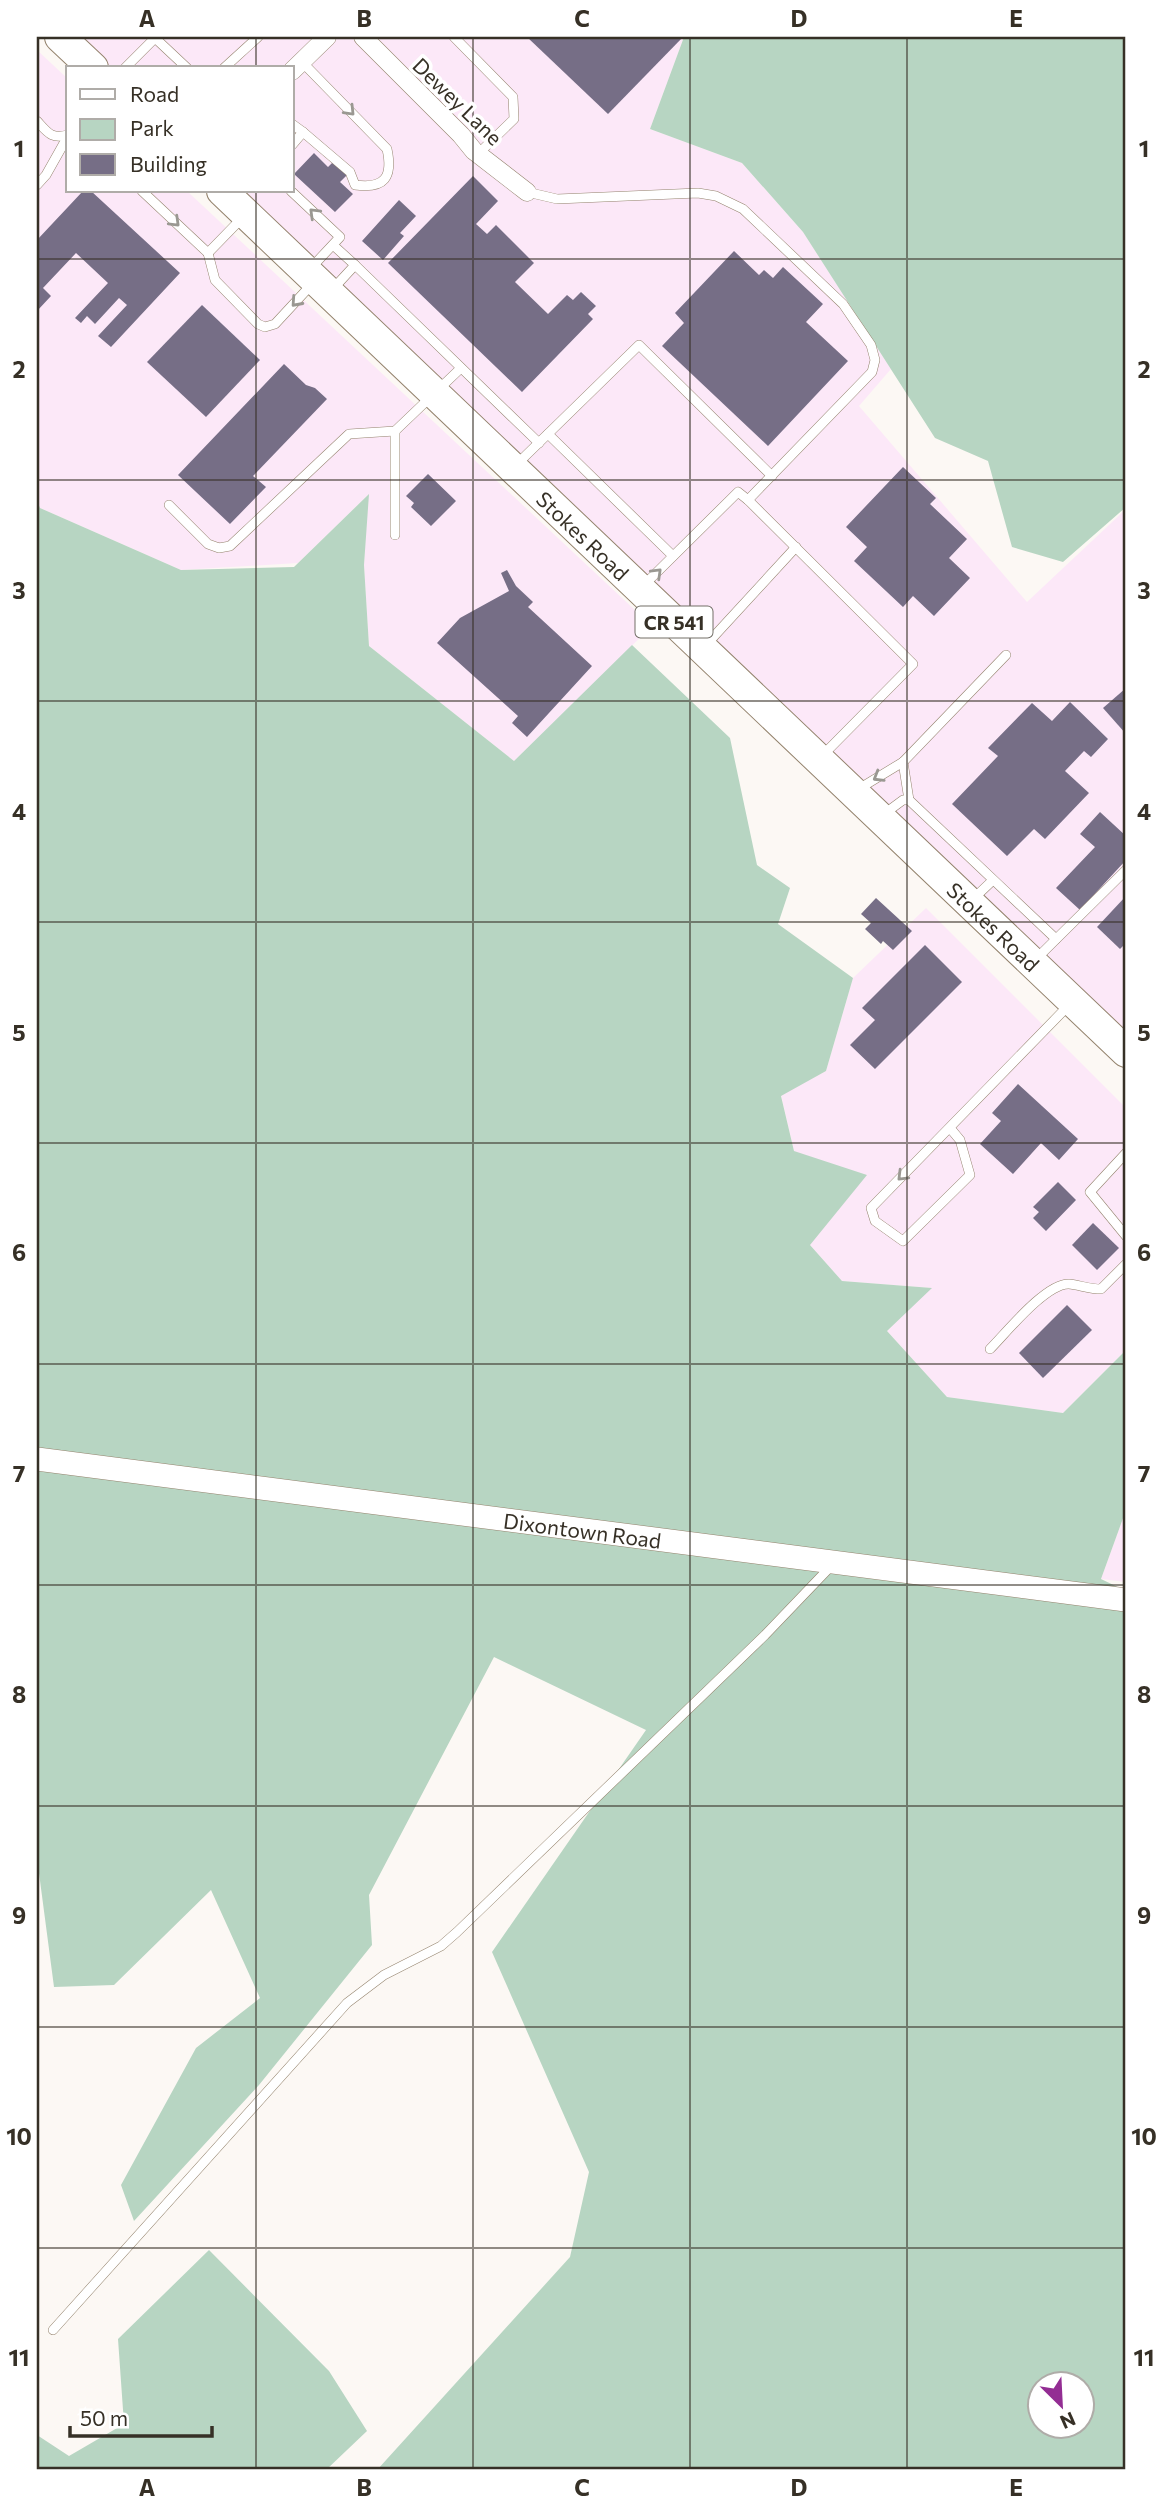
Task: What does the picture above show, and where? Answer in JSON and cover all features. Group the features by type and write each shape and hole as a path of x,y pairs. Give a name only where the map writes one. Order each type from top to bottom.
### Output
{"main road":[{"path":"60,37 91,66"},
{"name":"Stokes Road","path":"223,192 1126,1052"}],"street":[{"path":"297,66 327,37"},
{"name":"Dewey Lane","path":"363,37 478,154 527,192"},
{"name":"Dixontown Road","path":"37,1459 1126,1600"}],"lane":[{"path":"127,66 154,37 185,66"},
{"path":"226,66 258,37"},
{"path":"454,37 513,97 514,119 478,154"},
{"path":"294,125 350,172 355,185 372,187 385,179 391,165 387,149 297,66"},
{"path":"37,121 57,138 66,136"},
{"path":"294,143 303,132"},
{"path":"37,185 46,175 66,140"},
{"path":"143,192 208,253 215,281 258,324 265,327 275,324 318,281 355,265"},
{"path":"291,192 340,237 333,245 318,281"},
{"path":"527,192 557,199 698,193 716,196 743,209 843,303 871,345 875,360 872,372 748,500"},
{"path":"208,253 246,214"},
{"path":"333,245 539,443"},
{"path":"513,468 639,345 772,476"},
{"path":"169,505 208,544 219,548 230,546 349,434 395,431 461,368"},
{"path":"395,431 395,535"},
{"path":"548,433 673,556"},
{"path":"640,590 738,492 748,500 913,664 818,760"},
{"path":"703,649 796,547"},
{"path":"852,792 903,762 1006,655"},
{"path":"903,762 909,800 1056,939"},
{"path":"878,817 902,800 909,800"},
{"path":"1032,962 1126,870"},
{"path":"970,903 993,880"},
{"path":"950,1128 960,1140 970,1175 903,1241 875,1221 871,1208 1073,1001"},
{"path":"1126,1153 1090,1192 1126,1236"},
{"path":"990,1349 1040,1299 1057,1286 1068,1284 1101,1289 1126,1265"},
{"path":"53,2330 347,2003 384,1975 441,1945 467,1923 765,1635 834,1563"}],"shaded area":[{"path":"60,37 684,37 650,129 742,163 803,232 891,369 859,406 1027,602 1126,509 1126,1052 223,192 294,192 294,66 91,66"},
{"path":"37,50 66,77 66,192 188,192 652,626 514,761 369,646 364,565 368,495 298,563 181,570 40,508 37,501"},
{"path":"926,908 1126,1108 1126,1350 1063,1413 947,1397 887,1331 931,1288 842,1281 810,1245 794,1151 781,1095 826,1071 853,978"},
{"path":"1126,1510 1126,1582 1101,1579"}],"green space":[{"path":"684,37 1126,37 1126,507 1063,562 1012,547 988,461 935,438 803,232 742,163 650,129"},
{"path":"369,494 364,565 369,646 514,761 632,645 730,738 757,865 790,888 778,924 853,978 826,1071 781,1096 794,1151 867,1175 810,1245 842,1281 932,1288 887,1331 947,1397 1063,1413 1126,1350 1126,1510 1101,1579 1126,1591 1126,2470 377,2470 570,2257 589,2172 492,1952 646,1730 494,1657 369,1895 372,1945 259,2085 134,2221 121,2185 196,2048 260,1998 211,1890 114,1985 54,1987 37,1858 37,501 40,508 181,570 294,567"},
{"path":"209,2250 329,2371 367,2431 326,2470 37,2470 37,2435 69,2456 124,2424 118,2339"}],"building":[{"path":"527,37 683,37 608,114"},
{"path":"314,153 328,167 335,160 349,173 340,182 353,194 335,212 294,174"},
{"path":"473,176 498,201 476,224 487,234 496,225 534,263 515,282 548,314 567,295 573,300 581,292 596,306 588,314 593,319 522,392 388,263"},
{"path":"82,192 92,192 180,273 111,347 98,336 127,305 119,298 95,324 87,316 81,323 75,318 108,283 76,253 43,288 51,296 37,311 37,240"},
{"path":"399,200 416,216 400,233 404,236 383,260 362,241"},
{"path":"734,251 759,275 764,270 773,278 783,267 823,304 806,322 848,361 768,446 662,346 684,323 675,313"},
{"path":"202,305 260,360 206,417 147,362"},
{"path":"284,364 306,385 315,388 327,399 253,476 266,487 230,524 178,475"},
{"path":"903,467 936,498 930,504 967,539 949,558 970,578 934,616 913,596 903,607 854,561 867,547 846,527"},
{"path":"428,474 456,501 431,526 411,507 414,503 406,496"},
{"path":"507,570 516,586 533,602 528,607 592,666 527,737 512,723 518,716 437,643 460,618 509,591 501,573"},
{"path":"1126,688 1126,734 1103,708"},
{"path":"1070,702 1108,739 1091,757 1084,751 1065,771 1089,793 1045,839 1034,829 1007,856 952,804 998,756 988,748 1032,703 1052,721"},
{"path":"1100,812 1126,836 1126,860 1080,910 1056,888 1095,847 1080,834"},
{"path":"1126,896 1126,943 1120,949 1097,927"},
{"path":"876,898 912,931 893,950 883,941 881,944 865,929 871,923 861,914"},
{"path":"925,945 962,982 875,1069 850,1045 875,1020 862,1008"},
{"path":"1018,1084 1078,1139 1059,1160 1041,1143 1013,1174 980,1144 1001,1121 992,1113"},
{"path":"1058,1182 1076,1200 1046,1231 1033,1218 1039,1212 1033,1207"},
{"path":"1093,1223 1119,1248 1097,1270 1072,1245"},
{"path":"1067,1305 1092,1330 1043,1378 1019,1353"}]}
